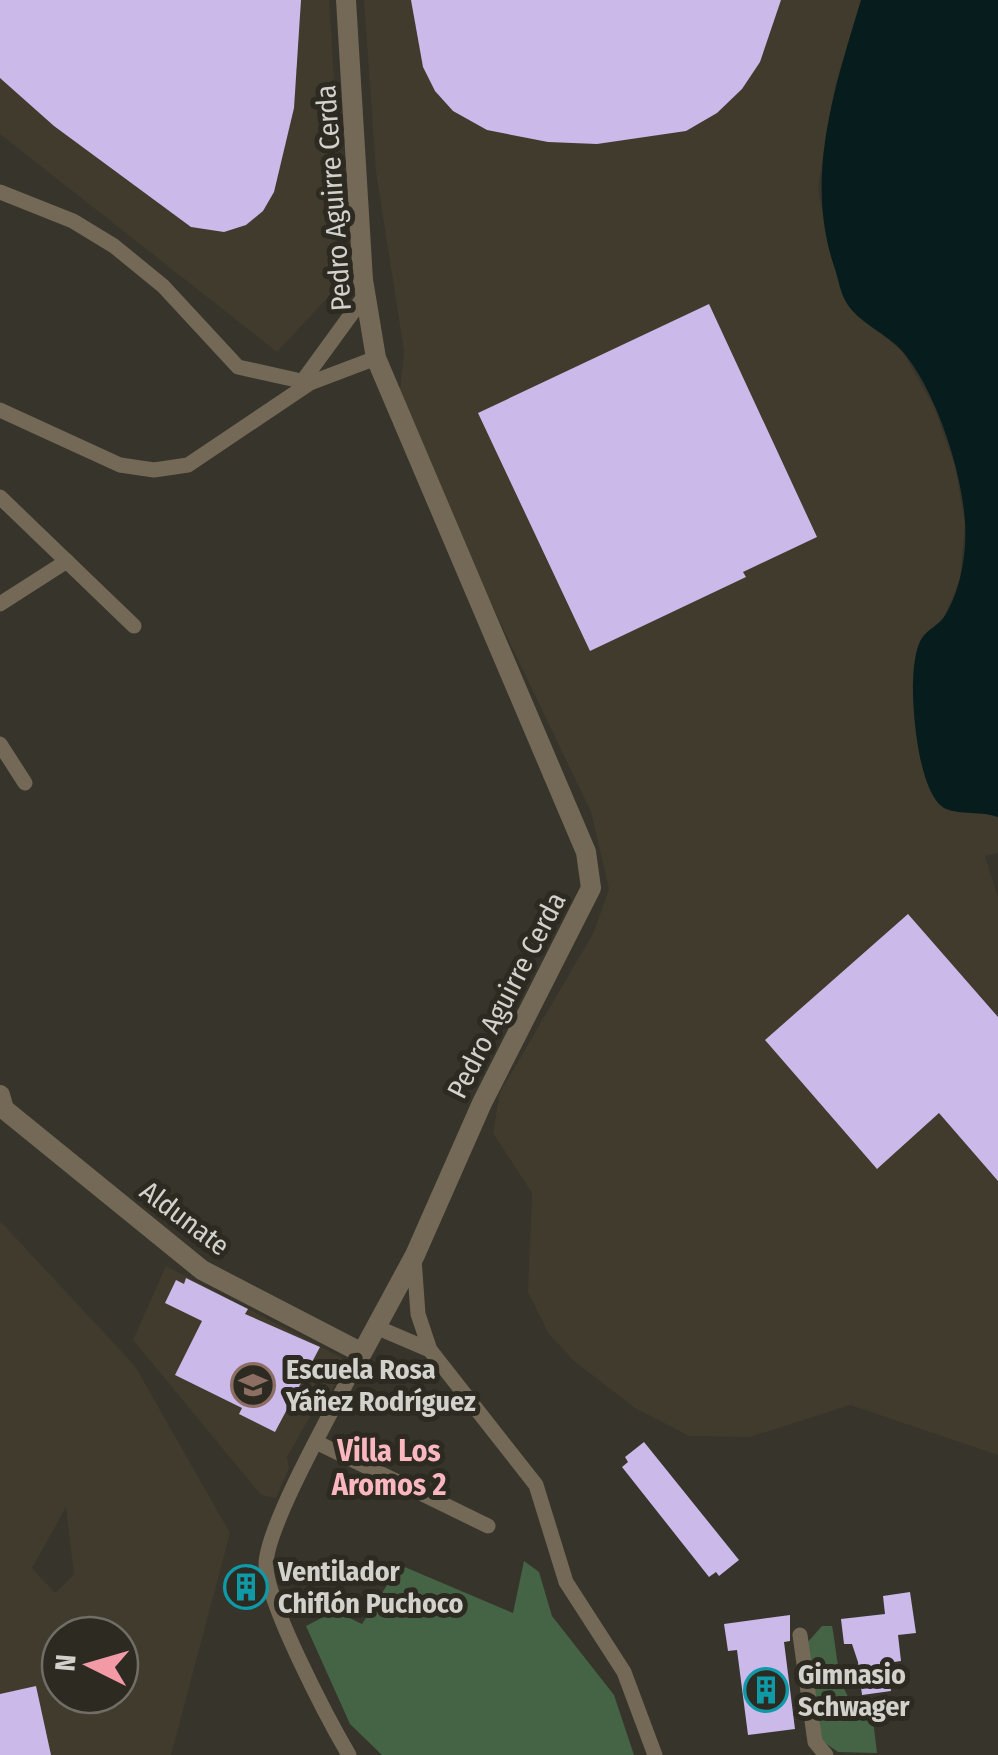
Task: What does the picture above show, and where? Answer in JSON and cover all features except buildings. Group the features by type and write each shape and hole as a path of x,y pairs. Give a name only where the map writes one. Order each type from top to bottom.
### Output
{"street":[{"name":"Pedro Aguirre Cerda","path":"346,0 366,294 376,358 586,852 591,888 482,1103 414,1255 281,1517 266,1565 324,1714 350,1755"},
{"path":"0,192 73,221 114,246 163,286 238,367 306,382"},
{"path":"306,382 366,294"},
{"path":"0,410 120,465 154,470 188,465 306,382 376,358"},
{"path":"0,497 134,626"},
{"path":"0,604 67,561"},
{"path":"0,744 25,783"},
{"name":"Aldunate","path":"1,1103 202,1270 362,1353"},
{"path":"414,1255 414,1294 430,1350 536,1485 566,1582 624,1672 655,1755"},
{"path":"376,1327 430,1350"},
{"path":"318,1442 488,1526"},
{"path":"800,1635 816,1742 826,1755"}],"shaded area":[{"path":"0,0 329,0 347,277 277,352 0,134"},
{"path":"364,0 861,0 835,86 818,188 831,257 847,304 903,352 934,407 955,466 965,523 960,579 944,617 921,639 950,811 982,811 998,817 998,853 985,856 998,897 998,1455 850,1405 750,1437 689,1436 635,1408 574,1361 549,1334 528,1292 532,1193 493,1133 500,1092 593,934 609,889 591,812 398,409 404,351 376,172"},
{"path":"0,1221 135,1366 230,1533 171,1755 0,1755","holes":["66,1507 74,1575 55,1593 32,1568"]},
{"name":"Escuela Rosa Yáñez Rodríguez","path":"166,1266 346,1360 321,1413 311,1415 287,1457 289,1468 276,1498 261,1495 133,1340"}],"green space":[{"path":"524,1561 539,1572 552,1616 614,1695 634,1755 382,1755 350,1724 306,1626 335,1611 362,1624 400,1565 513,1613"},
{"path":"822,1626 832,1626 841,1679 852,1702 872,1712 877,1753 838,1752 821,1740 807,1643"}],"water":[{"path":"861,0 998,0 998,817 952,811 937,802 924,773 917,737 913,690 917,649 950,607 964,558 963,502 953,456 936,409 915,368 897,346 846,302 825,233 822,199 826,132"}],"place":[{"name":"Escuela Rosa Yáñez Rodríguez","path":"253,1385"},
{"name":"Ventilador Chiflón Puchoco","path":"246,1587"},
{"name":"Gimnasio Schwager","path":"766,1690"}],"district":[{"name":"Villa Los Aromos 2","path":"389,1468"}]}
